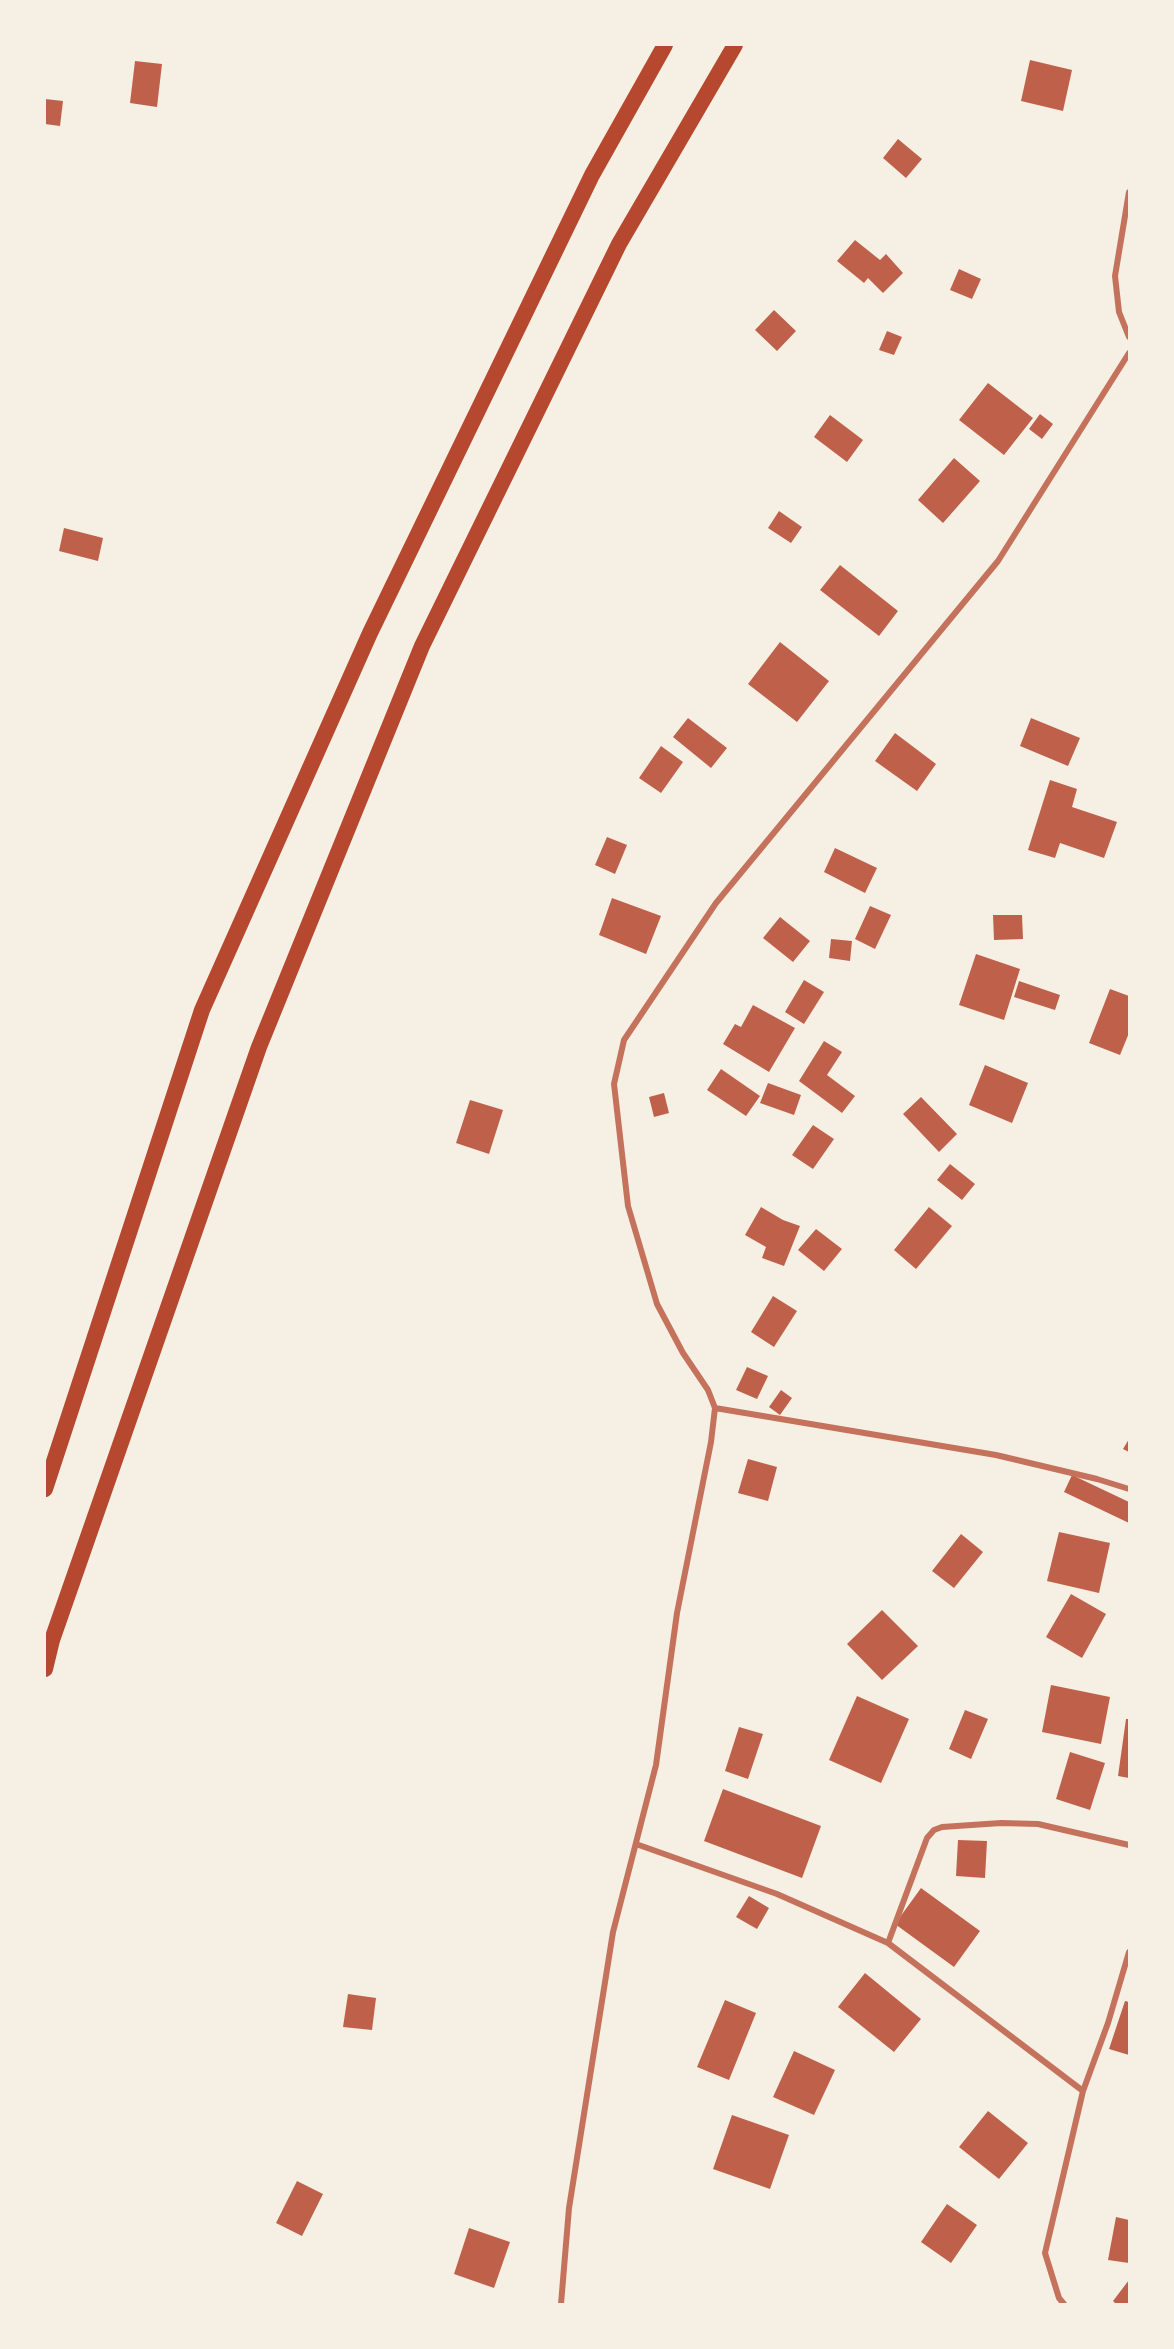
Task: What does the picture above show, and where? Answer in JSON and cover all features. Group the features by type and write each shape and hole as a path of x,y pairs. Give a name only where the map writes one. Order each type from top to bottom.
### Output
{"highway":[{"path":"45,1489 202,1010 370,633 592,175 665,45"},
{"path":"45,1669 52,1640 259,1047 422,646 619,243 735,45"}],"street":[{"path":"1129,192 1115,276 1119,312 1129,337"},
{"path":"561,2304 569,2208 613,1932 656,1765 677,1613 711,1442 715,1408 708,1390 683,1353 657,1304 628,1206 614,1084 624,1040 716,903 998,561 1129,353"},
{"path":"715,1408 996,1455 1129,1489"},
{"path":"888,1943 927,1838 934,1830 942,1827 1001,1823 1038,1824 1129,1845"},
{"path":"636,1844 777,1894 888,1943 1083,2091"},
{"path":"1064,2304 1059,2298 1045,2253 1083,2091 1108,2023 1129,1952"}],"building":[{"path":"1030,60 1072,70 1063,111 1021,101"},
{"path":"135,61 162,64 157,107 130,103"},
{"path":"45,99 63,101 60,126 45,124"},
{"path":"898,139 922,159 906,178 883,158"},
{"path":"855,240 880,260 886,254 903,273 883,293 868,278 864,283 837,261"},
{"path":"959,269 981,279 972,299 950,290"},
{"path":"774,310 796,331 777,351 755,330"},
{"path":"887,331 902,337 894,355 879,350"},
{"path":"988,383 1033,418 1004,455 959,420"},
{"path":"1040,414 1053,424 1042,439 1029,429"},
{"path":"830,415 863,440 847,462 814,437"},
{"path":"954,458 980,481 943,523 918,500"},
{"path":"779,511 802,527 791,543 768,528"},
{"path":"64,528 103,538 98,561 59,551"},
{"path":"840,565 898,611 879,636 820,590"},
{"path":"780,642 829,681 797,722 748,684"},
{"path":"688,718 727,748 711,768 673,737"},
{"path":"1031,718 1080,738 1068,766 1020,746"},
{"path":"895,733 936,764 917,791 875,761"},
{"path":"661,746 683,762 661,793 639,778"},
{"path":"1050,780 1077,789 1072,807 1117,822 1104,858 1060,843 1055,858 1028,850"},
{"path":"607,837 627,845 615,874 595,865"},
{"path":"835,848 877,868 865,893 824,872"},
{"path":"612,898 661,916 646,954 599,935"},
{"path":"870,906 891,915 875,949 855,939"},
{"path":"993,915 1022,915 1023,939 994,940"},
{"path":"780,917 810,941 793,962 763,938"},
{"path":"831,939 852,941 850,961 829,958"},
{"path":"976,954 1020,969 1004,1020 959,1005"},
{"path":"804,980 824,992 804,1024 785,1012"},
{"path":"1019,981 1060,995 1055,1010 1014,997"},
{"path":"1110,989 1129,996 1129,1033 1120,1055 1089,1043"},
{"path":"753,1005 795,1028 769,1072 723,1044 735,1024 741,1027"},
{"path":"824,1041 842,1052 827,1075 855,1096 842,1113 799,1081"},
{"path":"985,1065 1028,1083 1012,1123 969,1105"},
{"path":"721,1069 760,1096 746,1116 707,1090"},
{"path":"768,1083 801,1095 794,1115 760,1103"},
{"path":"664,1093 669,1113 654,1117 649,1097"},
{"path":"921,1097 957,1134 939,1152 903,1114"},
{"path":"470,1100 503,1110 489,1154 456,1143"},
{"path":"813,1125 834,1139 813,1169 792,1155"},
{"path":"950,1164 975,1184 962,1200 937,1180"},
{"path":"761,1207 783,1220 800,1226 784,1266 762,1258 766,1247 745,1235"},
{"path":"929,1207 952,1226 916,1269 894,1250"},
{"path":"816,1229 842,1249 824,1271 798,1250"},
{"path":"773,1296 797,1311 774,1347 751,1332"},
{"path":"747,1367 768,1376 757,1399 736,1390"},
{"path":"781,1390 792,1398 780,1415 769,1407"},
{"path":"1129,1439 1129,1452 1123,1449"},
{"path":"748,1459 777,1467 768,1501 738,1493"},
{"path":"1072,1475 1129,1502 1129,1523 1064,1492"},
{"path":"1059,1532 1110,1543 1099,1593 1047,1581"},
{"path":"961,1534 983,1552 954,1588 932,1571"},
{"path":"1071,1594 1106,1614 1082,1658 1046,1637"},
{"path":"882,1610 918,1646 882,1680 847,1644"},
{"path":"1051,1685 1110,1697 1101,1744 1042,1732"},
{"path":"857,1696 909,1719 881,1783 829,1760"},
{"path":"965,1710 988,1719 971,1759 949,1749"},
{"path":"1126,1719 1129,1719 1129,1778 1118,1776"},
{"path":"739,1727 763,1734 748,1779 725,1771"},
{"path":"1070,1752 1105,1763 1090,1810 1056,1799"},
{"path":"723,1789 821,1826 802,1878 704,1841"},
{"path":"958,1840 987,1841 985,1878 956,1876"},
{"path":"921,1888 980,1931 954,1967 895,1924"},
{"path":"749,1896 769,1908 757,1929 736,1917"},
{"path":"865,1973 921,2019 894,2052 838,2007"},
{"path":"348,1994 376,1998 372,2030 343,2027"},
{"path":"725,2000 756,2013 729,2080 697,2067"},
{"path":"1125,2001 1129,2002 1129,2055 1109,2049"},
{"path":"794,2051 835,2070 814,2115 773,2097"},
{"path":"988,2111 1028,2143 999,2179 959,2147"},
{"path":"732,2115 789,2135 770,2189 713,2169"},
{"path":"297,2181 323,2194 302,2236 276,2223"},
{"path":"947,2204 977,2225 951,2263 921,2242"},
{"path":"1116,2217 1129,2220 1129,2263 1108,2260"},
{"path":"469,2228 510,2242 494,2288 454,2274"},
{"path":"1129,2280 1129,2304 1116,2304 1113,2301"}]}
